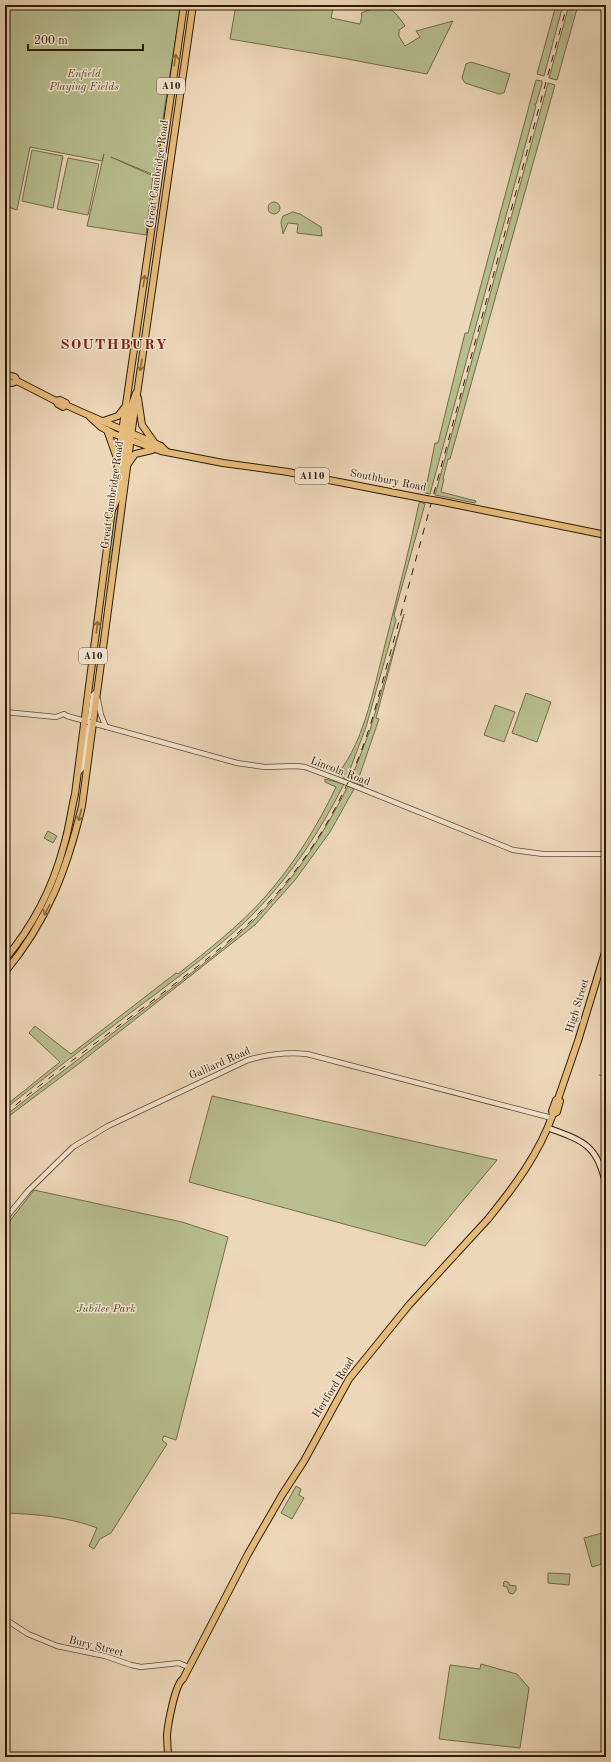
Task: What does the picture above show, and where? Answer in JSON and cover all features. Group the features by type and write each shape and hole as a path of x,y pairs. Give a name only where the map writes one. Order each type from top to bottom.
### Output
{"main road":[{"name":"Great Cambridge Road","path":"5,972 43,918 66,867 82,806 128,465 125,407 184,5"},
{"name":"Great Cambridge Road","path":"5,959 30,925 48,891 64,846 78,772 118,465 126,439 137,390 193,5"},
{"name":"Southbury Road","path":"5,374 16,377 17,381 56,400 60,400 66,403 66,405 90,417 103,421 166,451 224,463 288,472 606,535"},
{"name":"Southbury Road","path":"5,380 12,383 17,381"},
{"path":"137,390 142,425 155,446"},
{"path":"103,421 118,416 125,407"},
{"name":"Southbury Road","path":"90,417 107,430 126,439 155,446"},
{"path":"107,430 115,450 118,465"},
{"name":"A10","path":"112,513 118,496 126,439"},
{"name":"A110","path":"128,465 135,454 155,446"},
{"name":"A10","path":"90,686 93,685 97,665 101,657"},
{"name":"High Street","path":"569,1068 606,950"},
{"name":"Hertford Road","path":"168,1757 168,1726 175,1698 183,1684 183,1679 188,1667 251,1548 304,1461 337,1400 351,1377 409,1305 465,1245 502,1202 533,1158 548,1128 552,1116 557,1112 560,1101 558,1099 569,1068"},
{"path":"548,1128 578,1140 588,1147 598,1158 606,1186"}],"street":[{"path":"84,721 90,717 93,695 97,694 101,715 106,727"},
{"name":"Lincoln Road","path":"5,712 56,717 64,714 94,724 237,763 265,767 304,767 510,849 547,854 606,854"},
{"name":"A10","path":"78,772 83,767 88,728 90,725 94,724"},
{"name":"Galliard Road","path":"5,1219 28,1191 73,1147 84,1140 108,1126 248,1060 267,1054 307,1054 552,1116"},
{"name":"Bury Street","path":"5,1619 28,1634 57,1646 105,1656 131,1665 151,1666 176,1663 188,1667"}],"green space":[{"name":"Enfield Playing Fields","path":"5,5 181,5 154,175 111,157 153,176 146,235 87,226 104,154 102,161 30,147 17,210 8,207 5,213"},
{"path":"236,5 335,5 331,18 360,24 362,16 361,13 381,7 386,8 395,13 405,26 399,30 399,36 405,46 420,37 416,31 453,21 427,74 230,39"},
{"path":"556,5 563,5 544,76 537,74"},
{"path":"569,5 578,5 557,80 549,78"},
{"path":"471,62 510,74 504,93 499,94 465,83 462,78 466,64"},
{"path":"536,80 542,81 542,84 536,104 534,104 536,106 430,494 425,493 435,443 438,443 465,333 468,333"},
{"path":"548,83 555,85 450,459 448,459 443,479 441,492 476,501 475,503 435,495"},
{"path":"32,150 63,156 53,208 22,201"},
{"path":"68,158 99,164 88,215 57,209"},
{"path":"272,202 276,202 280,208 276,214 272,214 268,210 268,206"},
{"path":"293,212 300,214 321,227 322,236 297,233 298,224 288,223 283,234 281,222 283,216"},
{"path":"126,454 112,561 108,563 114,515"},
{"path":"421,502 425,504 394,615 396,620 366,727 346,780 338,773 356,744 374,690 419,503"},
{"path":"404,614 376,718 379,719 359,777 354,783 363,786 350,782 370,730"},
{"path":"526,693 551,702 537,742 512,733"},
{"path":"495,705 515,712 504,742 484,735"},
{"path":"325,779 344,784 316,835 294,867 256,911 234,932 198,962 5,1109 5,1106 60,1062 29,1033 35,1026 71,1054 176,973 178,974 255,908 286,872 321,816 336,787 325,782"},
{"path":"348,786 354,789 330,832 295,880 255,925 81,1062 5,1119 5,1116 15,1108 198,968 249,925 287,884 330,820"},
{"path":"48,831 57,836 53,843 44,838"},
{"path":"212,1096 497,1160 425,1246 189,1182"},
{"name":"Jubilee Park","path":"34,1190 182,1222 228,1237 176,1440 164,1436 162,1440 167,1444 111,1533 100,1539 94,1549 89,1546 97,1528 75,1521 52,1517 5,1513 5,1227"},
{"path":"296,1486 301,1489 299,1495 304,1498 292,1519 281,1513"},
{"path":"606,1532 606,1563 592,1567 584,1538"},
{"path":"548,1573 570,1574 569,1585 548,1583"},
{"path":"505,1581 509,1583 509,1585 516,1586 516,1590 513,1594 509,1593 507,1587 503,1586"},
{"path":"481,1664 517,1674 529,1688 520,1748 439,1739 450,1665 480,1669"}],"waterway":[{"path":"599,1075 606,1077"}],"railway":[{"path":"5,1114 65,1066 200,964 252,920 292,875 310,850 341,798 365,742 374,713 567,5"}],"district":[{"name":"SOUTHBURY","path":"114,345"}]}
